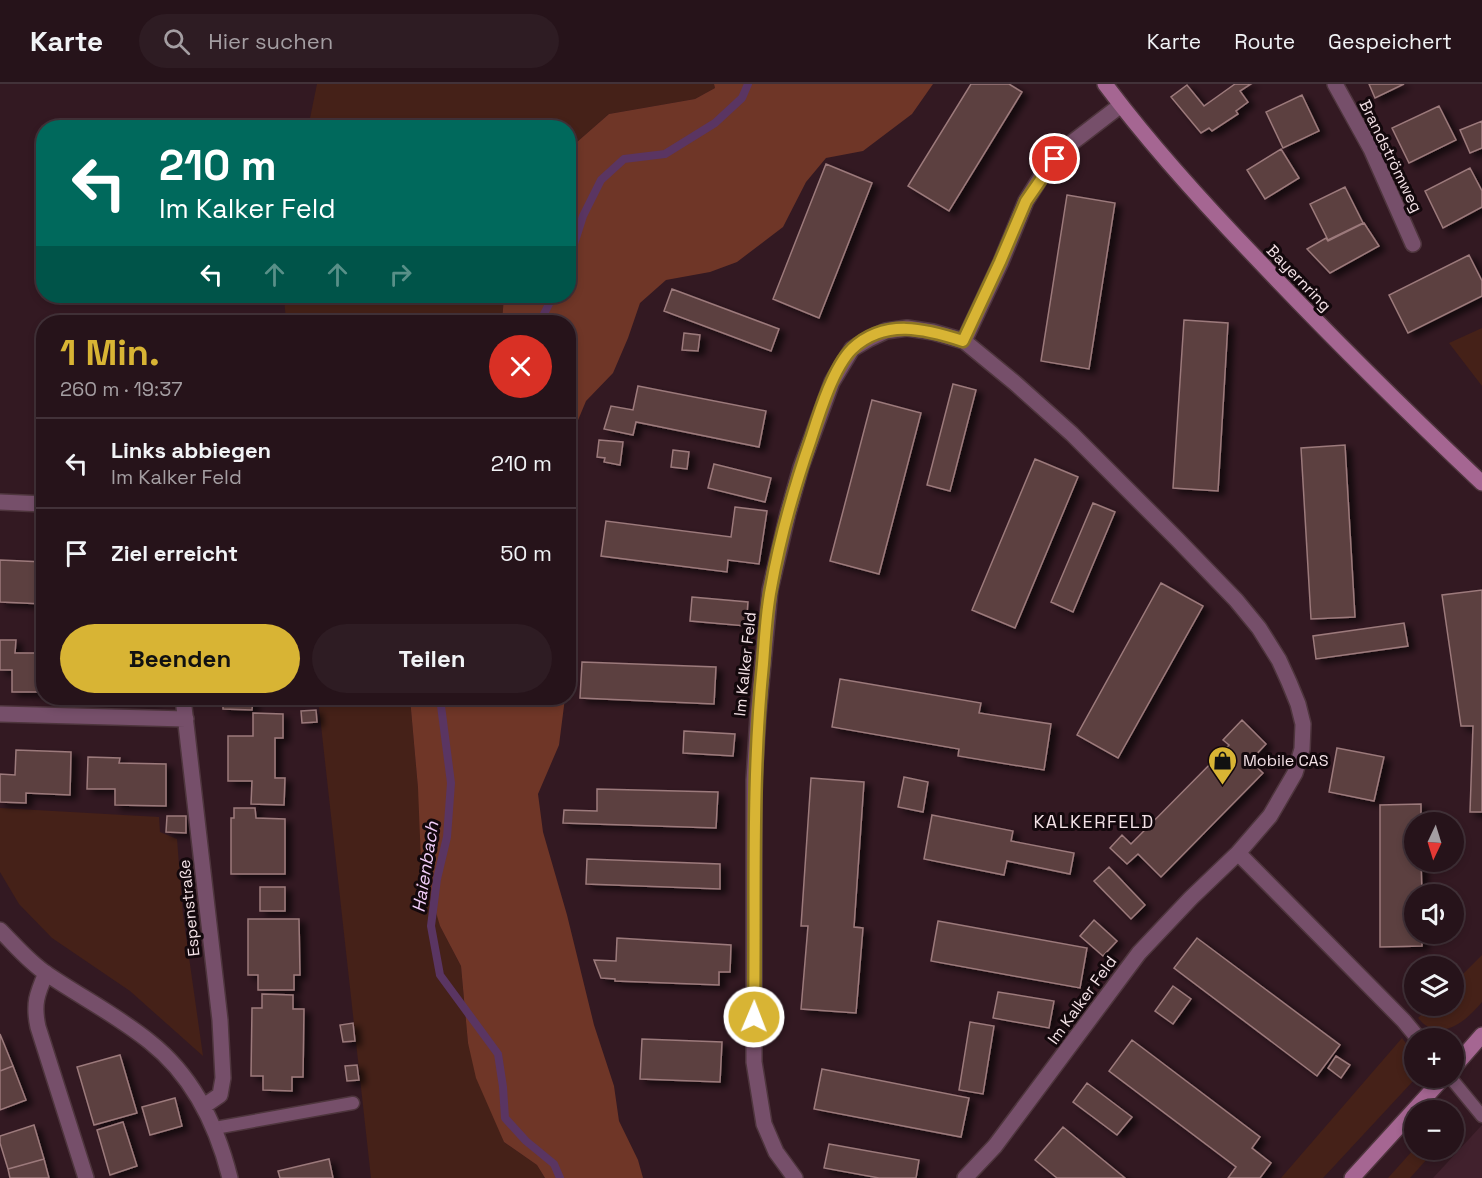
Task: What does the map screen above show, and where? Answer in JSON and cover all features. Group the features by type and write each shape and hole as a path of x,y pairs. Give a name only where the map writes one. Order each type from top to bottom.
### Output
{"main road":[{"name":"Bayernring","path":"1105,84 1222,223 1273,277 1409,414 1482,483"},
{"path":"1464,1055 1482,1035"},
{"path":"1352,1178 1434,1088"}],"street":[{"name":"Brandströmweg","path":"1335,84 1371,149 1413,244"},
{"path":"963,341 1026,201 1046,169 1065,148 1121,105"},
{"name":"Im Kalker Feld","path":"795,1178 776,1152 764,1124 754,1062 754,780 770,590 788,513 820,411 832,381 852,349 886,331 907,328 933,332 963,341 1015,383 1072,434 1236,600 1259,628 1279,660 1298,704 1303,724 1302,749 1295,773 1270,816 1238,853 1139,953 995,1146 965,1178"},
{"path":"0,502 36,504"},
{"name":"Espenstraße","path":"184,705 220,1020 223,1078 220,1095 204,1106"},
{"path":"0,714 186,718"},
{"path":"1238,853 1410,1028"},
{"path":"0,930 29,960 46,973 77,991 150,1042 180,1074 204,1106 214,1128 230,1178"},
{"path":"46,973 37,992 34,1009 86,1178"}],"lane":[{"path":"1459,1088 1482,1116"},
{"path":"214,1128 353,1103"}],"shaded area":[{"path":"317,84 714,84 715,88 695,99 609,114 576,144 576,120 310,120"},
{"path":"714,84 933,84 912,114 863,151 826,158 806,182 783,227 737,262 710,272 666,280 640,303 613,373 586,401 576,425 576,315 503,315 503,303 576,303 577,142 609,114 695,99 715,88"},
{"path":"285,303 503,303 503,315 285,315"},
{"path":"1482,328 1482,386 1449,343"},
{"path":"319,705 411,705 418,788 440,926 461,966 468,1043 504,1142 537,1165 545,1178 371,1178"},
{"path":"411,705 564,705 559,745 538,794 543,832 567,915 594,1025 614,1086 619,1121 638,1160 643,1178 545,1178 537,1165 504,1142 476,1078 468,1043 461,966 440,926 421,861 418,788"},
{"path":"0,808 159,817 160,832 177,839 183,915 203,1056 130,991 52,938 19,904 0,872"},
{"path":"1482,955 1482,1002 1459,1024 1452,1027 1434,1028 1425,1025 1418,1018 1420,1016 1464,1016 1464,973"},
{"path":"1402,1038 1404,1041 1404,1088 1407,1088 1323,1178 1281,1178"},
{"path":"1482,1125 1482,1178 1433,1178 1450,1160 1464,1160 1464,1144"},
{"path":"1404,1160 1426,1160 1410,1178 1388,1178"}],"building":[{"path":"971,84 1009,84 1022,92 949,211 908,186"},
{"path":"1235,84 1251,84 1240,91 1248,102 1236,111 1238,114 1212,131 1209,128 1201,133 1171,97 1187,85 1204,106"},
{"path":"1369,84 1404,84 1375,98"},
{"path":"1302,95 1319,131 1283,148 1266,112"},
{"path":"1439,106 1456,140 1409,163 1392,128"},
{"path":"1482,121 1482,148 1470,153 1460,130"},
{"path":"1281,149 1299,178 1265,199 1247,170"},
{"path":"826,164 872,183 819,318 773,299"},
{"path":"1470,168 1482,191 1482,207 1443,228 1425,191"},
{"path":"1345,187 1363,223 1328,240 1310,204"},
{"path":"1067,195 1115,203 1089,369 1041,361"},
{"path":"1364,223 1379,246 1330,273 1307,249 1326,238 1328,241"},
{"path":"1469,255 1482,281 1482,296 1408,333 1389,295"},
{"path":"672,289 779,329 771,351 664,311"},
{"path":"1184,320 1228,323 1218,491 1173,488"},
{"path":"684,333 700,335 698,351 682,350"},
{"path":"953,384 976,390 950,491 927,485"},
{"path":"638,386 766,411 759,447 636,422 633,435 604,429 611,406 633,410"},
{"path":"872,400 921,413 879,574 830,561"},
{"path":"599,440 623,442 620,465 604,462 605,458 597,457"},
{"path":"1345,445 1355,617 1311,619 1301,448"},
{"path":"673,450 689,452 687,469 671,467"},
{"path":"1035,459 1078,477 1015,628 972,610"},
{"path":"714,464 771,478 765,502 708,488"},
{"path":"1093,503 1115,512 1073,612 1051,602"},
{"path":"735,507 767,511 759,564 728,560 727,572 601,556 606,521 731,537"},
{"path":"0,560 36,562 36,604 0,602"},
{"path":"1161,583 1203,606 1118,758 1077,735"},
{"path":"1482,590 1482,812 1470,812 1473,726 1461,726 1442,595"},
{"path":"692,597 748,602 746,626 690,621"},
{"path":"1404,623 1408,646 1316,659 1313,636"},
{"path":"0,640 16,640 15,653 36,653 36,692 12,692 12,670 0,670"},
{"path":"582,662 716,667 714,704 580,698"},
{"path":"840,679 981,703 979,713 1051,724 1044,770 958,756 959,749 832,727"},
{"path":"223,705 252,705 252,710 223,709"},
{"path":"316,710 317,722 302,723 301,711"},
{"path":"253,713 283,714 283,738 275,738 275,778 285,778 284,805 251,804 252,781 228,781 228,736 253,736"},
{"path":"1242,720 1266,744 1250,761 1263,773 1161,877 1138,854 1127,864 1110,848 1122,835 1131,844 1229,745 1223,740"},
{"path":"684,731 735,734 733,756 683,753"},
{"path":"1337,748 1384,757 1374,801 1329,792"},
{"path":"16,750 71,752 70,795 26,793 26,803 0,802 0,774 15,775"},
{"path":"88,757 120,758 119,763 166,764 166,806 115,805 115,789 87,789"},
{"path":"904,777 928,782 923,812 898,807"},
{"path":"811,778 864,782 854,927 863,928 856,1013 801,1009 808,926 801,926"},
{"path":"597,789 718,792 716,828 563,823 564,810 597,811"},
{"path":"1421,804 1421,812 1404,812 1404,872 1421,872 1422,884 1404,884 1404,944 1422,944 1422,946 1380,947 1380,805"},
{"path":"234,808 255,808 256,818 285,819 285,874 231,874 231,818 234,818"},
{"path":"932,815 1013,831 1011,841 1074,853 1070,874 1007,861 1004,875 924,859"},
{"path":"167,816 186,816 186,833 166,832"},
{"path":"587,859 720,864 720,889 586,884"},
{"path":"1109,867 1145,905 1131,919 1094,881"},
{"path":"260,887 285,887 285,911 260,911"},
{"path":"248,919 299,919 300,975 294,975 294,990 258,990 258,975 248,975"},
{"path":"1094,920 1117,941 1103,956 1080,936"},
{"path":"938,921 1087,948 1080,988 931,961"},
{"path":"617,938 731,945 730,972 719,972 719,985 615,981 615,979 601,978 594,960 616,961"},
{"path":"1197,938 1340,1045 1317,1076 1174,968"},
{"path":"1173,986 1191,999 1173,1024 1155,1011"},
{"path":"998,992 1054,1001 1049,1028 993,1018"},
{"path":"262,994 293,995 293,1009 304,1009 303,1077 292,1077 292,1091 263,1090 263,1076 251,1076 252,1008 262,1008"},
{"path":"970,1022 994,1026 983,1094 959,1090"},
{"path":"353,1023 355,1041 343,1042 340,1025"},
{"path":"0,1034 13,1066 0,1071"},
{"path":"642,1039 722,1042 720,1082 640,1079"},
{"path":"1132,1040 1260,1137 1252,1148 1271,1163 1260,1178 1228,1178 1236,1167 1109,1071"},
{"path":"120,1055 137,1113 94,1125 77,1067"},
{"path":"1336,1056 1350,1065 1341,1078 1328,1068"},
{"path":"357,1065 359,1080 347,1081 345,1066"},
{"path":"13,1066 26,1100 0,1110 0,1071"},
{"path":"822,1069 969,1098 961,1137 814,1109"},
{"path":"1087,1083 1132,1117 1117,1135 1073,1102"},
{"path":"175,1098 182,1126 150,1135 142,1107"},
{"path":"123,1122 137,1166 110,1175 97,1130"},
{"path":"34,1125 44,1159 8,1169 0,1136"},
{"path":"1063,1127 1125,1178 1057,1178 1035,1160"},
{"path":"829,1144 919,1160 916,1178 879,1178 824,1168"},
{"path":"44,1159 49,1178 10,1178 8,1169"},
{"path":"329,1159 333,1178 280,1178 278,1171"}],"waterway":[{"name":"Haienbach","path":"576,238 583,216 601,180 624,159 665,154 715,123 742,98 748,84"},
{"name":"Haienbach","path":"544,315 550,303"},
{"name":"Haienbach","path":"441,705 451,783 447,837 437,879 431,926 440,975 498,1054 505,1118 526,1141 554,1164 560,1178"}],"place":[{"name":"Mobile CAS","path":"1222,786"}],"district":[{"name":"KALKERFELD","path":"1094,821"}],"route":[{"path":"754,1017 756,840 754,780 770,590 788,513 820,411 832,381 843,362 852,349 869,339 886,331 907,328 933,332 963,341 1026,201 1055,159"}]}
